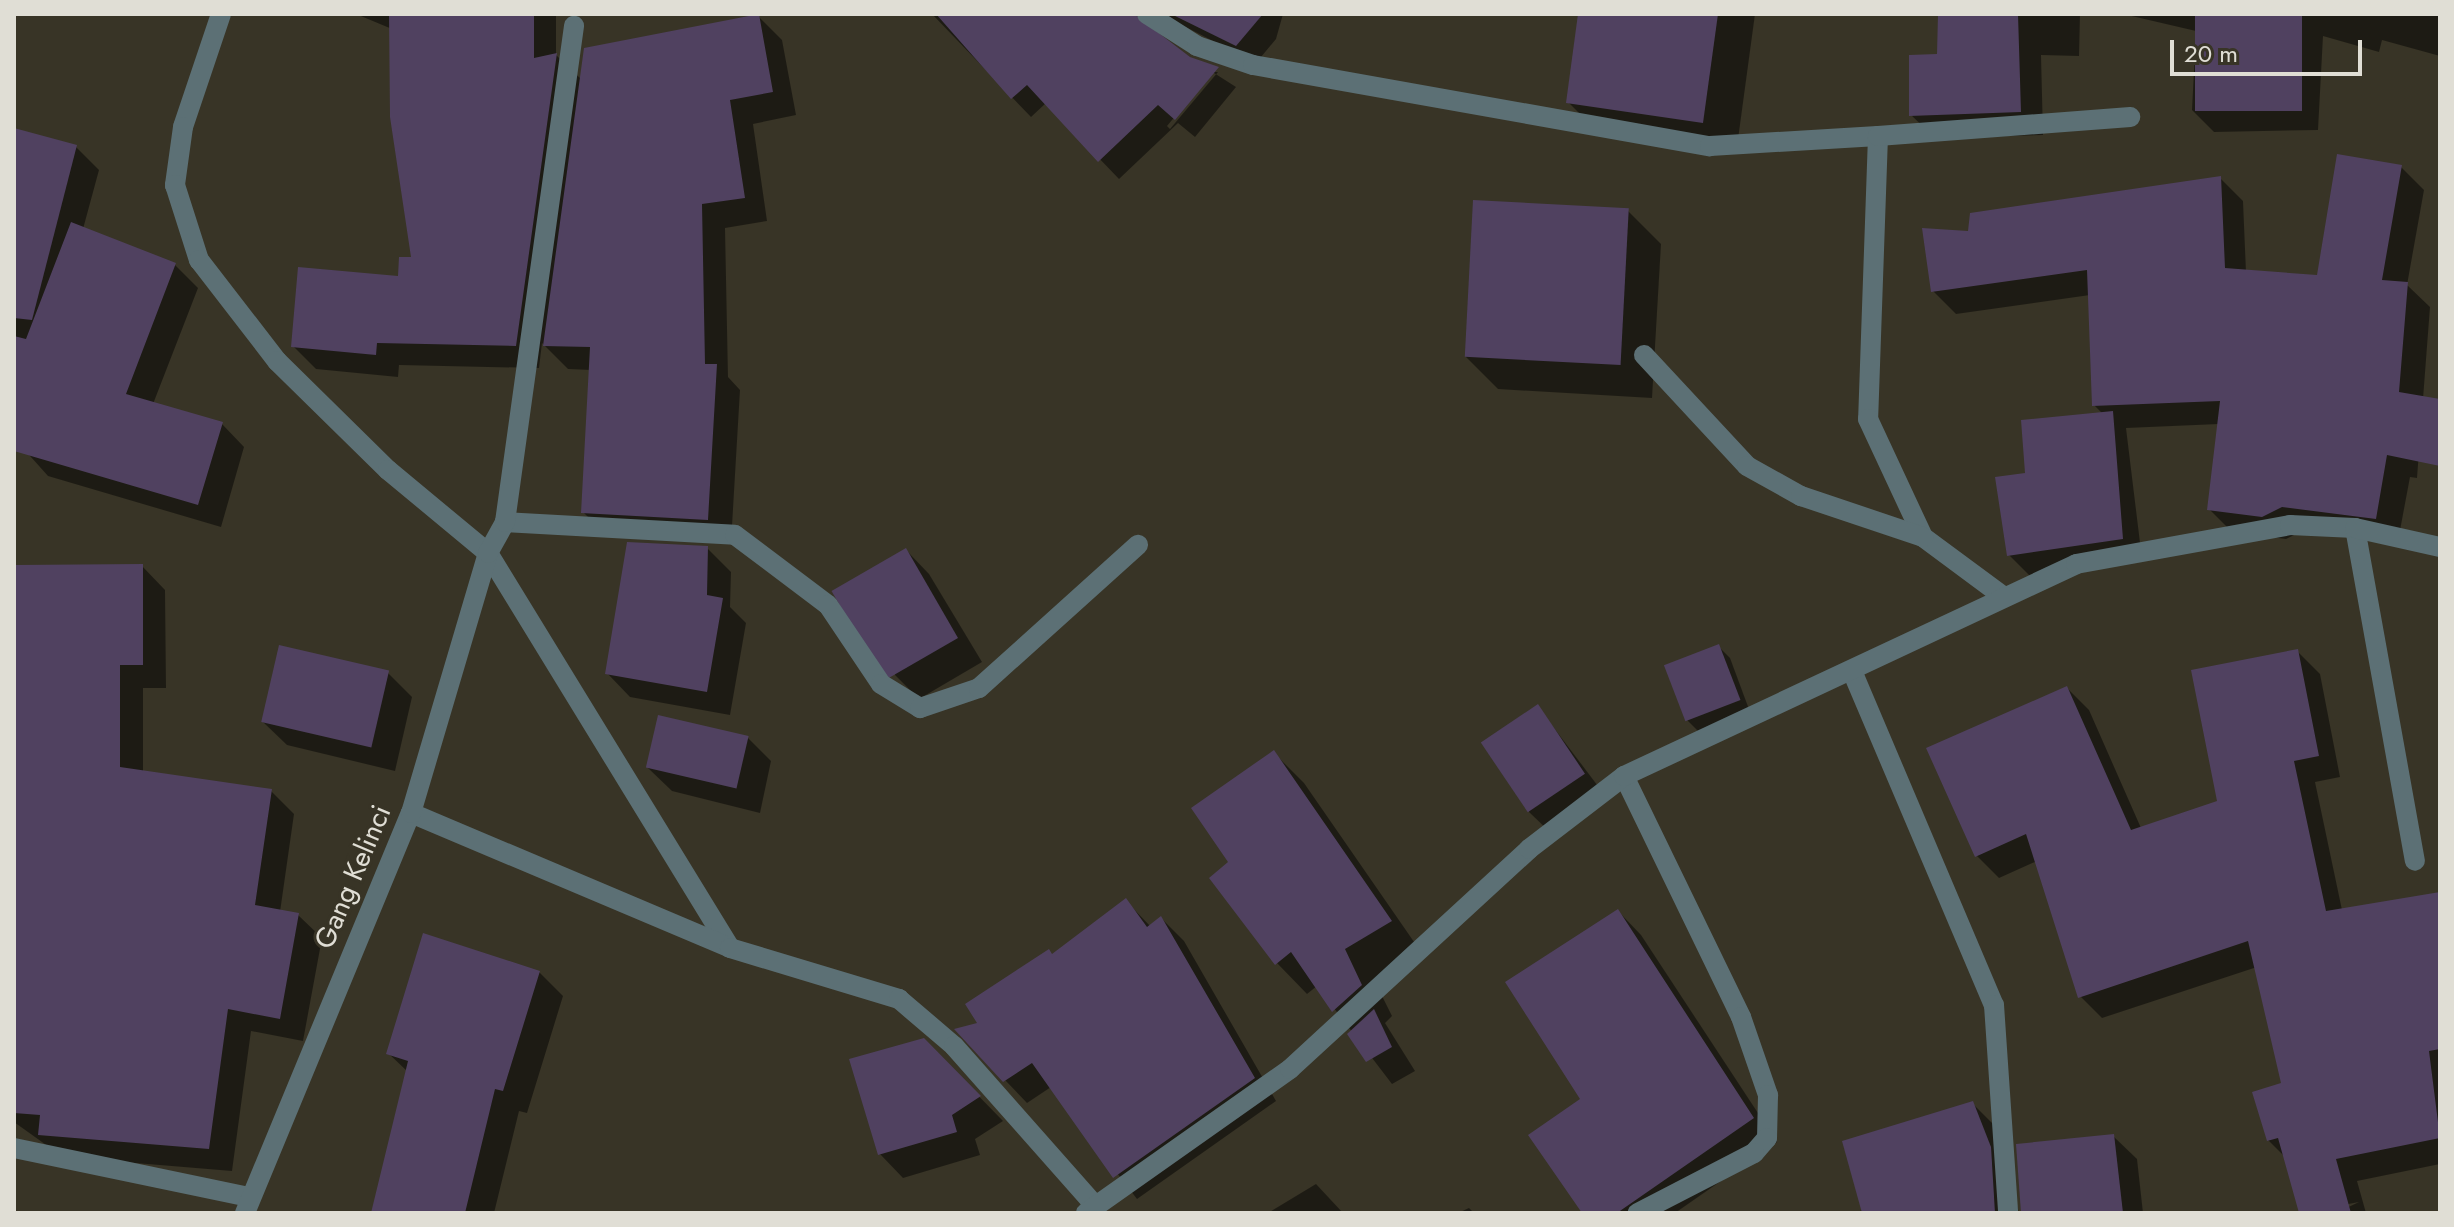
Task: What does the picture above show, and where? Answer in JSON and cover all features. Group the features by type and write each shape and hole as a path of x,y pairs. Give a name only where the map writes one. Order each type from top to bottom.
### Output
{"street":[{"path":"221,14 183,127 175,185 199,260 277,361 388,470 488,553 730,948"},
{"path":"1147,14 1197,46 1253,65 1710,146 2130,117"},
{"path":"574,26 505,522 735,535 828,605 881,684 920,708 979,688 1138,545"},
{"path":"1878,136 1868,419 1923,537"},
{"path":"1644,355 1747,466 1801,496 1923,537 2000,594"},
{"name":"Gang Kelinci","path":"247,1205 411,813 488,553 505,522"},
{"path":"411,813 730,948 899,999 954,1046 1090,1209 1290,1069 1529,849 1624,776 1852,671 2000,594 2076,564 2166,543 2290,525 2355,528 2440,547"},
{"path":"2355,528 2415,861"},
{"path":"1852,671 1994,1005 2008,1213"},
{"path":"1624,776 1741,1017 1768,1095 1767,1138 1754,1153 1638,1213"},
{"path":"14,1148 247,1205"}],"building":[{"path":"389,14 534,14 534,58 557,53 516,346 377,343 376,355 291,347 298,267 398,276 399,257 411,257 390,117"},
{"path":"759,14 773,92 730,100 745,198 702,204 705,364 717,364 708,520 581,513 590,347 543,346 584,48"},
{"path":"936,14 1134,14 1190,57 1219,67 1175,120 1158,105 1098,162 1027,85 1011,99"},
{"path":"1171,14 1263,14 1236,46"},
{"path":"1578,14 1718,14 1703,123 1566,103"},
{"path":"1938,14 2018,14 2021,112 1909,116 1909,55 1937,54"},
{"path":"2195,14 2302,14 2302,111 2195,111"},
{"path":"14,128 77,145 32,320 14,318"},
{"path":"2337,154 2402,165 2382,280 2408,282 2399,392 2440,399 2440,466 2387,455 2376,519 2282,507 2262,517 2207,510 2220,401 2092,406 2087,270 1931,292 1922,228 1968,231 1970,213 2221,176 2225,268 2317,275"},
{"path":"1473,200 1629,208 1621,365 1465,357"},
{"path":"71,222 176,263 126,394 223,422 198,505 14,451 14,336 26,339"},
{"path":"2113,411 2123,539 2007,556 1995,477 2025,473 2021,420"},
{"path":"627,542 708,546 707,595 723,598 707,692 605,674"},
{"path":"906,548 958,638 884,681 832,591"},
{"path":"143,564 143,665 120,665 120,767 272,789 255,905 299,913 280,1019 228,1009 209,1149 38,1135 40,1115 14,1113 14,565"},
{"path":"1719,644 1741,700 1685,721 1664,665"},
{"path":"279,645 389,670 371,747 261,722"},
{"path":"2298,649 2319,756 2294,761 2326,911 2440,892 2440,1049 2429,1051 2440,1138 2336,1159 2351,1213 2299,1213 2278,1138 2267,1141 2252,1092 2281,1083 2248,941 2078,998 2026,834 1975,857 1926,748 2067,686 2131,830 2217,801 2191,670"},
{"path":"1538,704 1585,774 1528,812 1481,743"},
{"path":"658,715 749,736 736,789 646,768"},
{"path":"1274,750 1392,921 1345,949 1362,985 1332,1012 1291,952 1275,965 1209,878 1228,862 1191,808"},
{"path":"1126,898 1147,927 1161,916 1255,1078 1113,1178 1032,1063 1003,1082 954,1029 977,1023 965,1004 1049,949 1052,954"},
{"path":"1618,909 1754,1118 1617,1213 1582,1213 1528,1135 1580,1099 1505,982"},
{"path":"423,933 540,971 503,1091 495,1089 465,1213 371,1213 408,1061 386,1054"},
{"path":"1374,1009 1392,1047 1366,1062 1347,1034"},
{"path":"924,1038 981,1096 952,1115 957,1132 878,1155 849,1059"},
{"path":"1973,1101 1991,1147 1995,1213 1862,1213 1842,1141"},
{"path":"2114,1134 2123,1213 2021,1213 2016,1144"}]}
